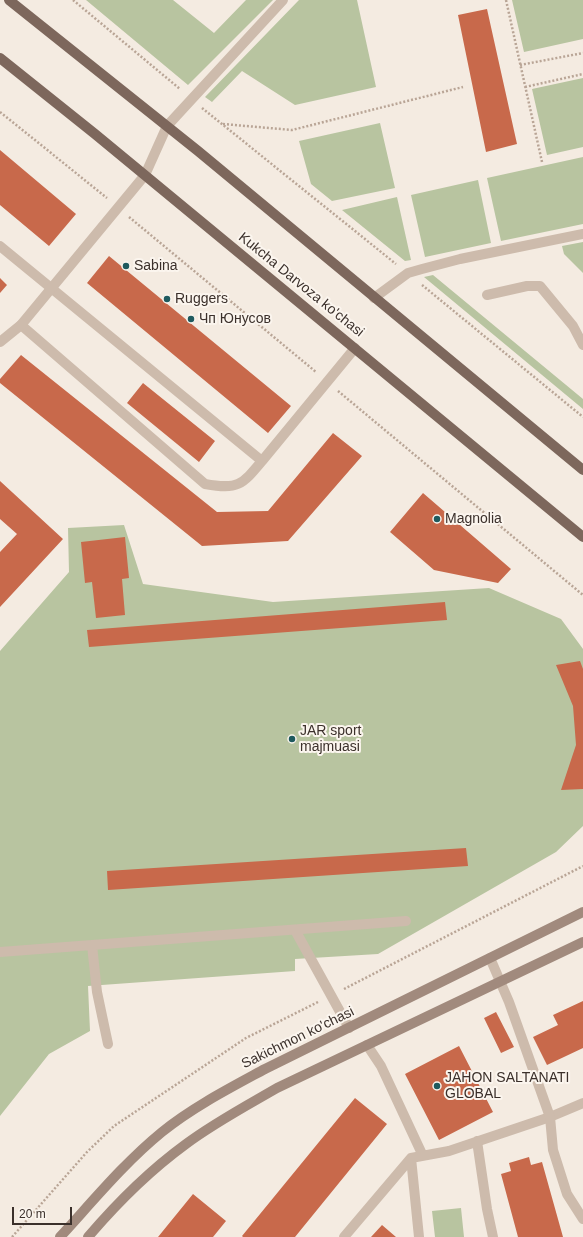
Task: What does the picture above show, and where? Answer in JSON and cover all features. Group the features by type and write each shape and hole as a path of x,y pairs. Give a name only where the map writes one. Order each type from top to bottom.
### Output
{"main road":[{"path":"9,0 167,126 583,470"},
{"name":"Kukcha Darvoza ko'chasi","path":"0,58 145,175 583,537"},
{"name":"Sakichmon ko'chasi","path":"60,1237 130,1161 172,1124 241,1082 583,912"},
{"path":"88,1237 144,1178 192,1140 277,1088 583,942"}],"street":[{"path":"0,342 21,325 117,206 145,175 167,126 283,0"},
{"path":"374,298 408,273 460,259 583,234"},
{"path":"0,246 262,461"},
{"path":"487,295 527,286 540,286 573,326 583,345"},
{"path":"21,325 206,484 226,488 246,480 355,348"},
{"path":"0,952 406,921"},
{"path":"295,930 349,1028"},
{"path":"92,945 96,992 108,1044"},
{"path":"490,958 550,1117 553,1150 567,1194 583,1219"},
{"path":"367,1045 381,1066 422,1156"},
{"path":"344,1237 411,1158 449,1151 550,1117 583,1103"},
{"path":"477,1141 487,1209 493,1237"},
{"path":"411,1158 419,1237"}],"path":[{"path":"73,0 221,124 408,273 583,417"},
{"path":"506,0 542,162"},
{"path":"520,65 583,53"},
{"path":"525,87 583,74"},
{"path":"221,124 292,130 463,87"},
{"path":"0,112 117,206 583,595"},
{"path":"12,1237 87,1152 114,1126 246,1038 331,996 583,866"}],"green space":[{"path":"86,0 173,0 214,33 246,0 273,0 188,85"},
{"path":"299,0 357,0 376,87 295,105 242,71 212,102 205,97"},
{"path":"512,0 583,0 583,39 524,52"},
{"path":"583,78 583,147 547,155 532,89"},
{"path":"380,123 395,188 332,201 311,184 299,141"},
{"path":"583,157 583,224 501,241 487,178"},
{"path":"478,180 491,243 425,257 411,195"},
{"path":"397,197 411,260 405,261 342,210"},
{"path":"583,242 583,273 564,254 562,246"},
{"path":"433,275 583,399 583,409 424,277"},
{"name":"JAR sport majmuasi","path":"124,525 143,584 273,602 489,588 561,619 583,649 583,826 556,852 378,954 295,959 295,971 88,986 90,1031 49,1054 0,1116 0,651 69,572 68,528"},
{"path":"461,1208 464,1237 435,1237 432,1211"}],"building":[{"path":"487,9 517,144 486,152 458,15"},
{"path":"0,150 76,214 49,246 0,205"},
{"path":"109,256 291,406 268,433 87,283"},
{"path":"0,278 7,285 0,293"},
{"path":"21,355 217,512 268,511 333,433 362,456 288,541 202,546 0,383 0,379"},
{"path":"143,383 215,441 199,462 127,403"},
{"path":"0,481 63,539 0,607 0,552 17,534 0,519"},
{"path":"423,493 511,569 498,583 434,570 390,532"},
{"path":"125,537 129,578 122,579 125,615 96,618 92,582 85,583 81,542"},
{"path":"445,602 447,620 89,647 87,630"},
{"path":"580,661 583,669 583,789 561,790 576,745 573,706 556,665"},
{"path":"466,848 468,866 108,890 107,871"},
{"path":"583,1001 583,1048 547,1065 533,1037 558,1025 553,1015"},
{"path":"496,1012 514,1047 501,1053 484,1018"},
{"path":"459,1046 493,1112 439,1140 405,1074"},
{"path":"355,1098 387,1124 295,1237 243,1237 242,1236"},
{"path":"529,1157 531,1165 542,1162 563,1237 518,1237 501,1174 511,1171 509,1163"},
{"path":"193,1194 226,1221 213,1237 158,1237"},
{"path":"382,1225 396,1237 371,1237"}],"place":[{"name":"Sabina","path":"126,266"},
{"name":"Ruggers","path":"167,299"},
{"name":"Чп Юнусов","path":"191,319"},
{"name":"Magnolia","path":"437,519"},
{"name":"JAR sport majmuasi","path":"292,739"},
{"name":"JAHON SALTANATI GLOBAL","path":"437,1086"}]}
